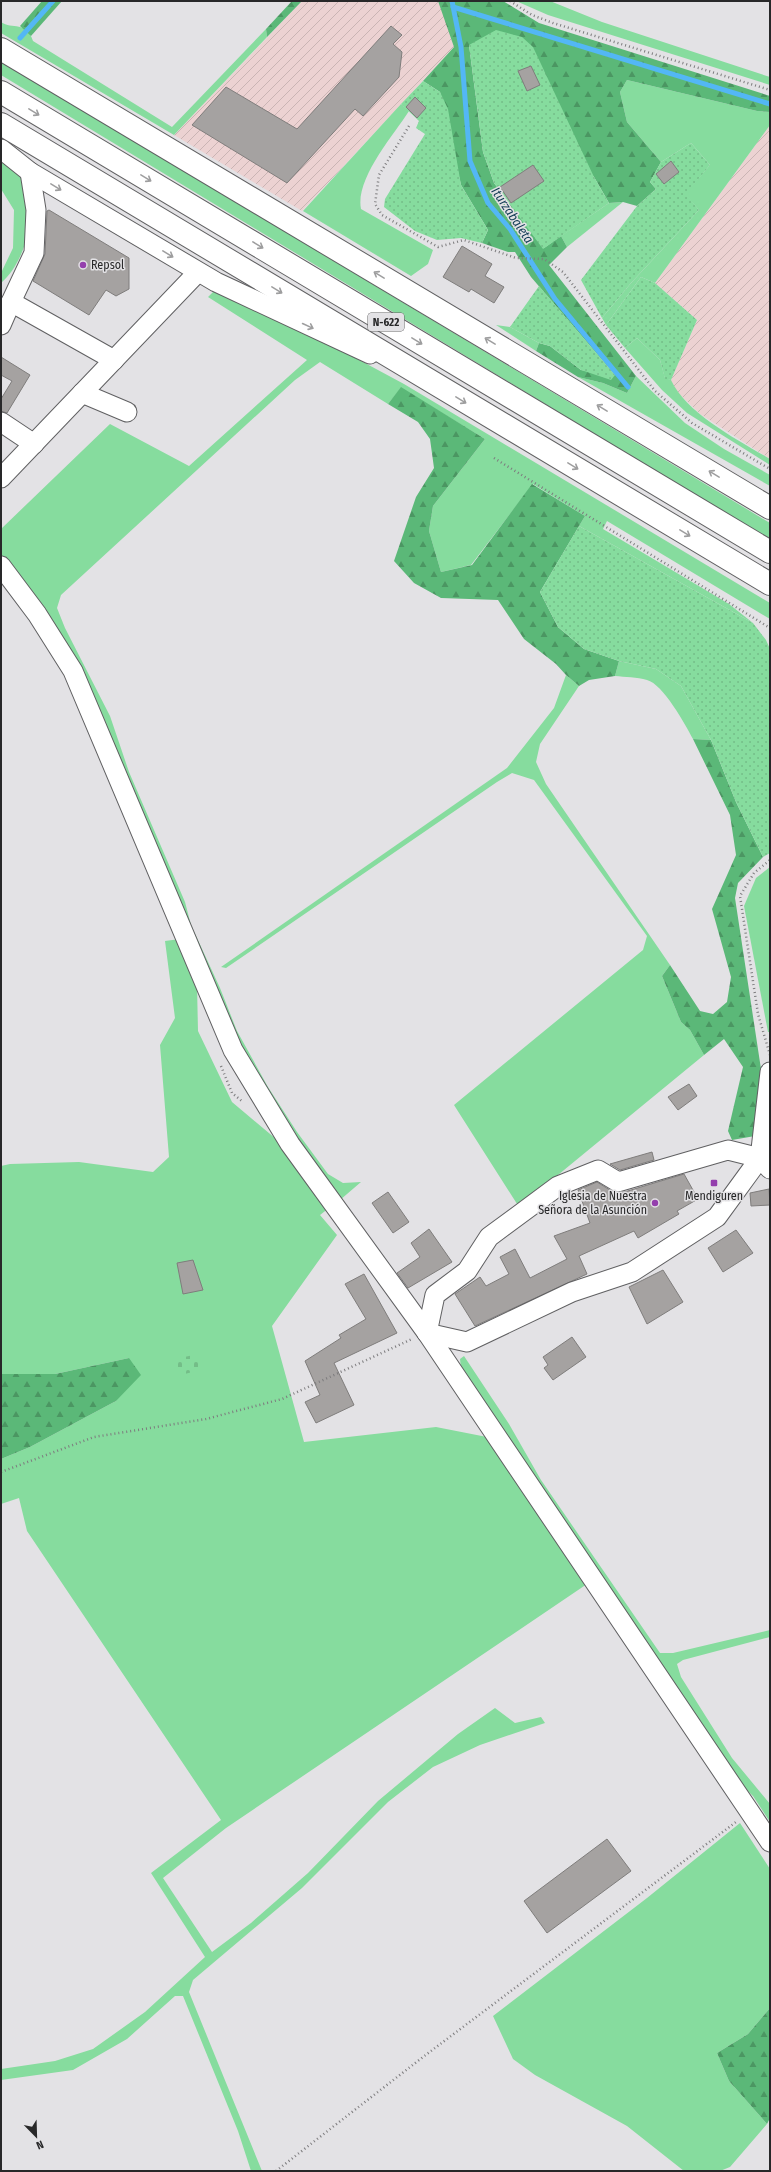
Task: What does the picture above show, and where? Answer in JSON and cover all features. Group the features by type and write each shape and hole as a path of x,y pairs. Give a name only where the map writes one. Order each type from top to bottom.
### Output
{"highway":[{"path":"1,49 770,508"},
{"name":"N-622","path":"1,92 770,552"},
{"path":"1,124 770,584"}],"street":[{"path":"1,149 30,172 216,282 442,388"},
{"path":"1,326 34,253 36,210 30,172"},
{"path":"1,478 198,272"},
{"path":"11,302 114,360"},
{"path":"82,393 127,412"},
{"path":"1,422 34,444"},
{"path":"1,566 38,614 73,671 233,1050 290,1144 427,1332 770,1842"},
{"path":"427,1332 467,1342 572,1292 632,1272 717,1217 765,1164 770,1072"},
{"path":"427,1332 435,1295 467,1271 489,1237 558,1186 598,1170 618,1182 728,1150 765,1164"}],"path":[{"path":"510,1 532,15 553,23 770,90"},
{"path":"409,126 379,175 375,204 382,215 438,247 464,240 516,258 544,259 563,272 655,391 692,423 770,469"},
{"path":"494,458 770,628"},
{"path":"770,860 754,873 740,896 758,1014 770,1055"},
{"path":"1,1472 94,1437 206,1419 282,1399 427,1332"},
{"path":"276,2171 423,2057 730,1828 749,1810"}],"shaded area":[{"path":"302,1 439,1 454,47 302,211 174,135"},
{"path":"770,125 770,459 700,414 676,391 671,380 697,320 655,283"}],"green space":[{"path":"42,1 62,1 31,36 20,26"},
{"path":"292,1 302,1 267,37 266,29"},
{"path":"438,1 503,1 539,23 770,96 770,112 757,111 627,80 620,92 627,122 661,162 650,182 656,189 637,206 623,202 609,203 594,177 469,45 483,152 494,183 544,248 561,236 567,247 549,265 636,376 627,393 603,383 578,377 536,351 539,343 550,346 581,370 615,375 531,277 515,252 508,252 482,243 488,230 461,185 440,92 423,81 454,47"},
{"path":"516,1 550,1 602,22 770,77 770,85 548,15"},
{"path":"1,22 27,30 33,41 172,127 266,29 267,37 174,135 1,33"},
{"path":"496,30 522,37 533,47 594,177 609,203 543,249 494,183 483,152 469,45"},
{"path":"1,61 770,523 770,540 1,75"},
{"path":"627,80 757,111 770,112 770,125 655,283 641,277 606,325 602,318 631,283 699,210 685,194 710,165 691,143 661,162 627,122 620,92"},
{"path":"423,81 440,92 448,109 461,185 488,230 482,243 461,238 437,240 415,231 384,207 385,199 425,134 416,128 419,121 401,104"},
{"path":"401,104 409,111 369,171 361,197 361,209 433,250 428,264 411,276 303,211"},
{"path":"691,143 710,165 686,194 699,210 631,283 602,318 581,280 637,206 656,189 650,182 661,162"},
{"path":"1,159 16,169 23,176 28,188 31,202 31,218 24,248 18,262 10,274 1,283 1,273 13,248 14,210 1,189"},
{"path":"623,202 567,247 561,236 609,203"},
{"path":"641,277 655,283 697,320 671,380 665,379 660,360 637,338 625,348 606,325"},
{"path":"539,286 615,375 611,380 581,370 550,346 539,343 510,327"},
{"path":"215,290 337,348 404,384 770,603 770,619 607,521 603,529 729,604 753,623 579,526 585,516 533,484 471,565 441,572 429,531 433,506 485,439 401,388 388,404 320,362 295,380 61,595 57,608 65,628 110,716 129,772 185,902 191,925 220,988 237,1031 268,1087 297,1132 328,1174 343,1183 361,1182 340,1200 294,1138 233,1034 73,657 40,602 1,556 1,529 110,424 189,466 307,360 208,297"},
{"path":"496,325 510,327 539,343 536,351"},
{"path":"637,338 660,360 665,378 671,380 689,404 714,425 770,459 770,465 687,413 662,390 625,348"},
{"path":"636,376 685,423 724,449 770,475 770,486 578,377 603,383 627,393"},
{"path":"401,387 485,439 433,506 429,531 441,572 472,565 532,484 585,516 540,592 558,627 584,649 619,661 615,676 589,680 579,686 556,664 524,639 498,600 441,598 414,583 394,561 416,497 434,468 430,439 418,422 388,404"},
{"path":"579,526 753,623 766,640 770,649 770,853 763,857 736,802 711,740 681,686 656,669 619,661 584,649 558,627 540,592"},
{"path":"619,661 656,669 681,686 711,740 693,739 673,705 653,683 639,678 615,676"},
{"path":"566,675 579,686 540,744 536,762 546,784 670,965 662,976 681,1022 690,1030 704,1055 519,1207 454,1105 643,950 647,936 534,780 512,773 226,968 221,967 507,768 554,708"},
{"path":"693,739 711,740 736,802 763,857 738,883 735,898 761,1069 755,1136 732,1140 728,1131 743,1067 724,1039 704,1055 690,1030 681,1022 662,976 670,965 700,1011 713,1014 727,1002 731,977 712,909 736,855 730,815"},
{"path":"770,867 770,1032 768,1032 744,906 756,878"},
{"path":"180,939 197,985 198,1031 232,1102 282,1144 329,1208 320,1215 337,1235 272,1326 304,1442 436,1427 492,1438 587,1584 226,1828 163,1878 212,1952 251,1923 308,1873 378,1801 458,1734 495,1708 515,1723 541,1717 545,1723 480,1745 433,1767 388,1802 302,1888 193,1980 189,1992 262,2171 251,2171 238,2131 183,1996 175,1996 127,2039 73,2070 1,2080 1,2069 55,2061 93,2049 145,2012 205,1957 151,1873 221,1820 27,1531 19,1498 1,1504 1,1459 30,1447 116,1401 129,1358 55,1374 1,1374 1,1166 10,1164 79,1162 153,1172 169,1157 160,1045 175,1018 165,941"},
{"path":"198,1354 204,1369 177,1376 171,1360"},
{"path":"464,1356 509,1424 541,1480 660,1653 673,1653 770,1630 770,1637 683,1660 677,1664 681,1677 732,1758 770,1804 770,1822 753,1796 738,1782 461,1368 460,1359"},
{"path":"129,1358 141,1375 116,1401 30,1447 1,1459 1,1374 55,1374"},
{"path":"740,1823 770,1869 770,2008 748,2034 717,2053 729,2081 767,2124 730,2167 720,2171 684,2171 627,2126 535,2075 513,2059 493,2016 647,1898"},
{"path":"770,2008 770,2118 767,2124 729,2081 717,2053 748,2034"}],"building":[{"path":"391,26 402,35 393,44 402,52 399,77 363,116 355,109 287,183 192,125 226,87 297,129"},
{"path":"531,66 540,85 527,91 518,71"},
{"path":"415,97 426,108 417,118 406,107"},
{"path":"671,161 679,172 664,184 656,174"},
{"path":"533,165 544,181 511,203 500,187"},
{"name":"Repsol","path":"49,210 129,258 129,289 116,296 106,290 89,315 33,281 45,254 47,211"},
{"path":"462,246 492,264 485,276 504,287 494,303 471,289 469,292 443,277"},
{"path":"1,357 30,375 7,413 1,411 1,399 12,381 1,375"},
{"path":"689,1084 697,1096 678,1110 668,1097"},
{"path":"652,1152 654,1160 620,1170 610,1164"},
{"path":"684,1174 698,1199 677,1211 679,1214 638,1238 634,1231 579,1256 587,1274 475,1326 455,1294 480,1277 486,1286 509,1274 500,1257 515,1249 530,1278 567,1259 554,1236 590,1223 578,1190 597,1182 613,1192 621,1193"},
{"path":"769,1189 770,1205 751,1206 750,1193"},
{"path":"388,1192 409,1222 393,1233 372,1203"},
{"path":"429,1229 452,1262 408,1288 397,1273 420,1257 411,1243"},
{"path":"736,1230 753,1253 723,1272 708,1248"},
{"path":"193,1260 203,1290 183,1294 177,1263"},
{"path":"663,1270 683,1302 647,1324 629,1287"},
{"path":"364,1274 397,1333 334,1363 354,1405 316,1423 305,1402 320,1395 305,1361 341,1338 339,1335 366,1319 345,1284"},
{"path":"572,1337 586,1357 553,1380 544,1368 548,1365 543,1357"},
{"path":"607,1839 631,1871 547,1933 524,1901"}],"waterway":[{"path":"20,38 53,1"},
{"name":"Iturzabaleta","path":"452,1 461,47 470,161 488,203 510,229 555,299 628,387"},
{"path":"453,7 770,104"}],"place":[{"name":"Repsol","path":"83,265"},
{"name":"Mendiguren","path":"714,1183"},
{"name":"Iglesia de Nuestra Señora de la Asunción","path":"655,1203"}]}
